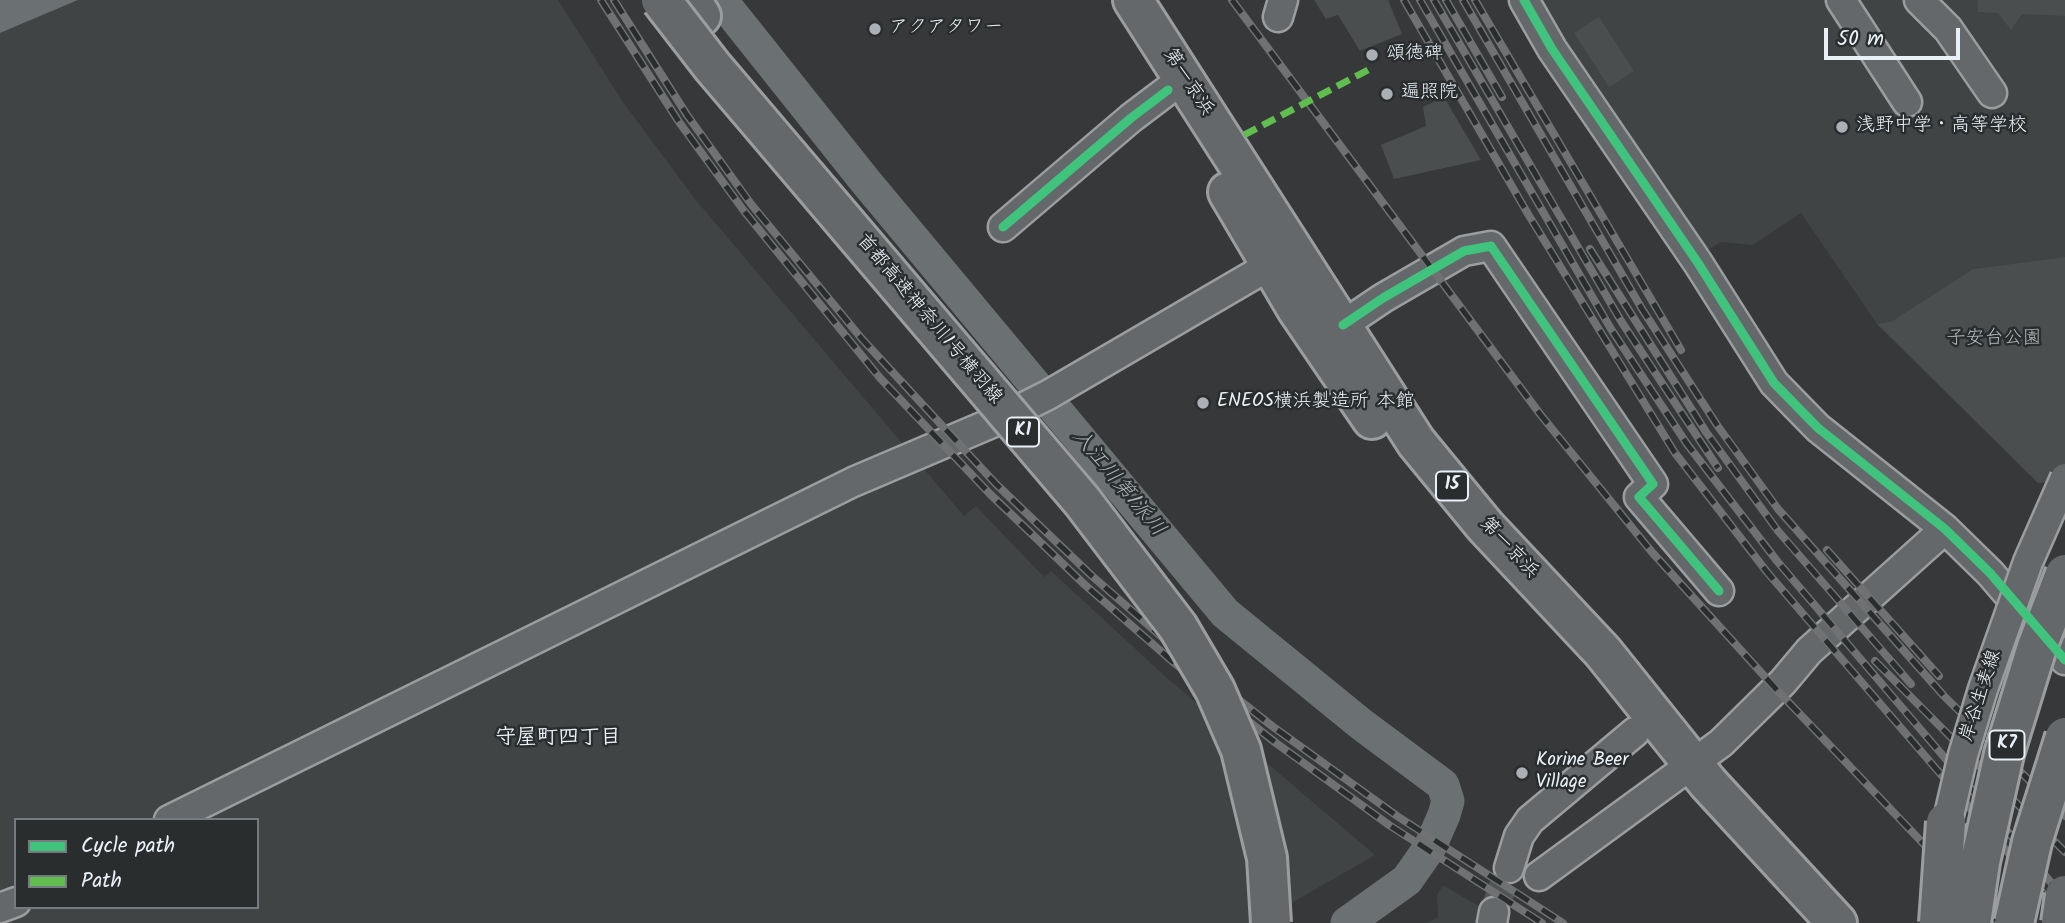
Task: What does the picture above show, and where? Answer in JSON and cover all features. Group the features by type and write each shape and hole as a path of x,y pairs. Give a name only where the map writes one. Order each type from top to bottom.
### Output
{"highway":[{"name":"首都高速神奈川1号横羽線","path":"662,0 721,77 1082,501 1178,627 1215,690 1241,750 1267,858 1271,923"},
{"name":"第一京浜","path":"1108,0 1282,258 1343,325 1416,442 1485,526 1603,652 1681,771 1802,923"},
{"name":"第一京浜","path":"1133,0 1369,415 1430,495 1520,602 1597,684 1635,732 1681,771 1837,923"},
{"name":"首都高速神奈川1号横羽線","path":"694,5 1139,534 1197,609 1237,676 1265,745 1284,813 1295,885 1297,923"},
{"name":"K7","path":"1973,923 1980,862 2019,701 2065,574"},
{"path":"2014,923 2032,842 2065,737"},
{"path":"2031,923 2044,835 2065,744"},
{"path":"1939,923 1946,822"},
{"path":"2062,923 2065,895"}],"street":[{"path":"1524,0 1552,49 1698,263 1774,383 1818,428 1945,529 1990,573 2065,660"},
{"path":"1841,0 1907,102"},
{"path":"1919,0 1948,29 1992,93"},
{"path":"1003,227 1168,90"},
{"path":"1343,325 1383,298 1464,251 1491,246 1653,484 1639,497 1719,591"},
{"path":"173,818 853,482 994,422 1098,366 1282,258"},
{"name":"岸谷生麦線","path":"1929,923 1946,822 1963,755 2005,626 2050,509 2065,478"},
{"path":"1539,876 1721,743 1783,682 1809,651 1945,529"},
{"path":"1509,868 1519,836 1531,820 1635,732"}],"shaded area":[{"path":"0,0 78,0 0,33"},
{"path":"78,0 558,0 623,102 695,199 964,516 976,506 1044,577 1051,571 1166,677 1375,855 1257,923 7,923 0,899 0,33"},
{"name":"浅野中学・高等学校","path":"1539,0 2065,0 2065,257 1973,269 1892,321 1877,324 1801,213 1753,245 1721,242 1707,250 1695,229 1690,232 1563,41"},
{"path":"1443,885 1507,923 1427,923 1438,917 1437,895"}],"green space":[{"path":"1314,0 1388,0 1402,34 1360,51 1338,15 1326,19"},
{"path":"1978,0 2065,0 2065,16 2022,14 2011,30 1998,13 1978,12"},
{"path":"1599,17 1634,71 1609,87 1574,33"},
{"path":"1444,97 1481,160 1394,179 1381,145 1426,126 1423,107"},
{"name":"子安台公園","path":"2065,257 2065,480 2038,483 1877,324 1892,321 1973,269"}],"waterway":[{"name":"入江川第1派川","path":"721,0 866,182 1225,613 1361,724 1443,785 1448,801 1430,847 1407,880 1347,923"}],"tunnel":[{"path":"1494,912 1509,868"}],"railway":[{"path":"601,0 679,122 744,211 880,378 990,494 1085,585 1172,661 1276,743 1389,825 1542,923"},
{"path":"614,0 687,115 751,204 862,339 996,484 1092,576 1186,658 1272,726 1397,816 1563,923"},
{"path":"1232,0 1540,414 1651,551 1776,689 1999,923"},
{"path":"1404,0 1528,214 1675,453 1767,572 2065,919"},
{"path":"1420,0 1611,329 1687,444 1777,561 2065,899"},
{"path":"1434,0 1621,321 1718,468"},
{"path":"1446,0 1502,97"},
{"path":"1463,0 1642,309 1717,425 1778,509 1944,696 2065,816"},
{"path":"1475,0 1681,350"},
{"path":"1590,249 1706,432 1778,531 1911,684"},
{"path":"1827,550 1939,676"},
{"path":"1875,661 2065,852"}],"marked path":[{"path":"1244,135 1368,70"}],"cycle path":[{"path":"1524,0 1552,49 1698,263 1774,383 1818,428 1945,529 1990,573 2065,660"},
{"path":"1003,227 1168,90"},
{"path":"1343,325 1383,298 1464,251 1491,246 1653,484 1639,497 1719,591"}],"place":[{"name":"アクアタワー","path":"875,29"},
{"name":"頌徳碑","path":"1372,55"},
{"name":"遍照院","path":"1387,94"},
{"name":"浅野中学・高等学校","path":"1842,127"},
{"name":"ENEOS横浜製造所 本館","path":"1203,403"},
{"name":"Korine Beer Village","path":"1522,773"}],"district":[{"name":"守屋町四丁目","path":"558,739"}]}
